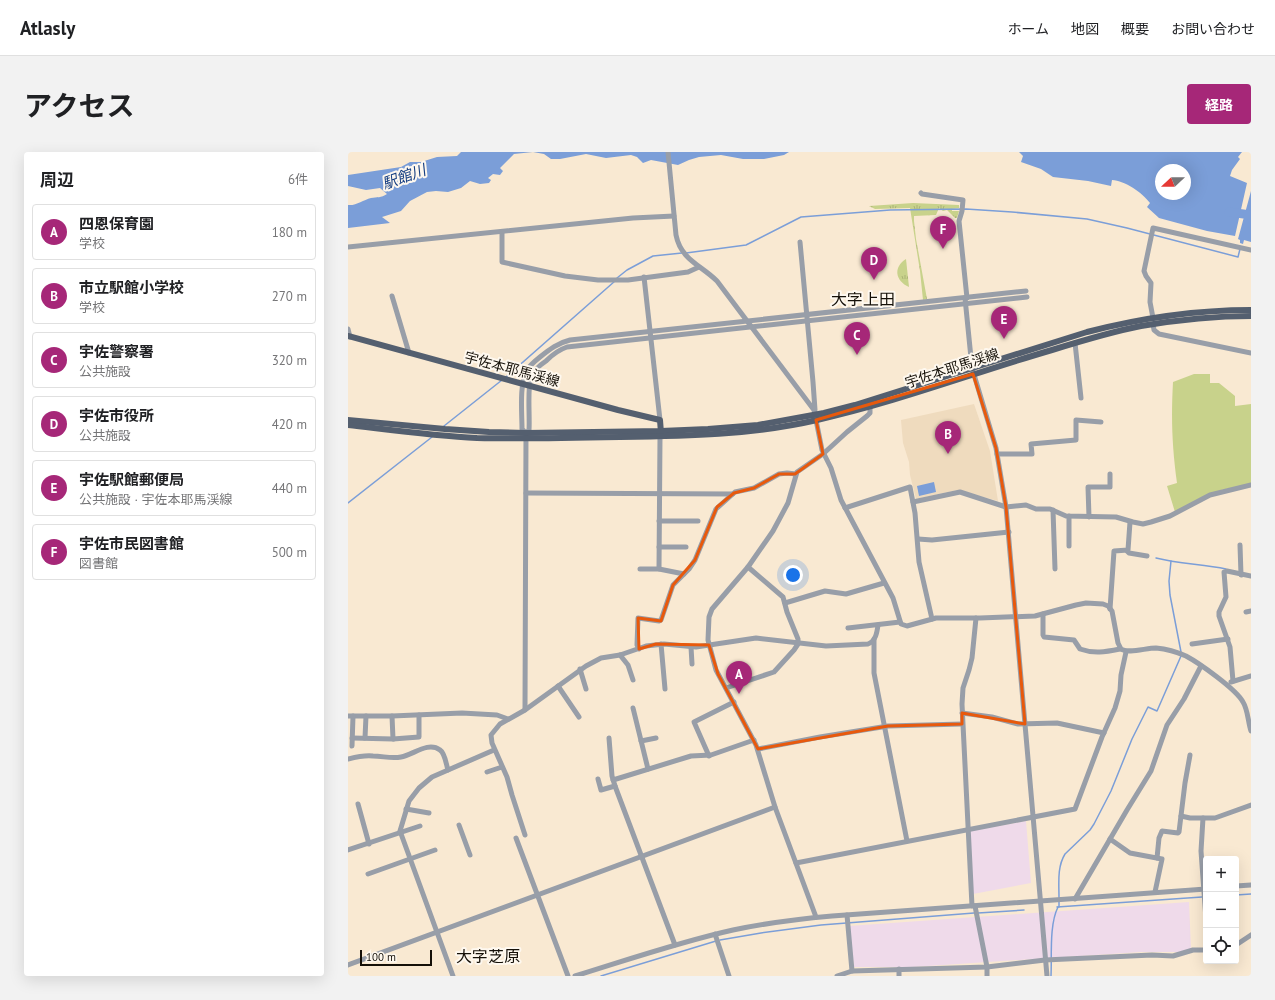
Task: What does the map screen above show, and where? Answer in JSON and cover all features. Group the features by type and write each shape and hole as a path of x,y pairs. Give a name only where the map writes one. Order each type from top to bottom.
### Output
{"main road":[{"name":"宇佐本耶馬渓線","path":"348,426 462,437 725,434 752,432 855,405 1153,321 1203,312 1251,310"},
{"name":"宇佐本耶馬渓線","path":"815,416 870,407 1087,332 1129,322 1251,316"},
{"name":"宇佐本耶馬渓線","path":"349,336 618,410 660,420"},
{"name":"宇佐本耶馬渓線","path":"348,420 526,436"},
{"path":"660,420 661,434"}],"street":[{"path":"668,152 676,235 680,247 688,258 717,281 815,416"},
{"path":"921,193 963,200 959,221 972,371 997,454 1009,532 1047,976"},
{"path":"348,247 674,215"},
{"path":"1251,250 1153,228 1144,272 1151,284 1150,302 1154,330 1159,334 1251,353"},
{"path":"502,232 502,260 504,263 565,276 598,280 628,280 690,272 699,267"},
{"path":"800,242 815,416 819,440 823,454 831,468 845,508 894,601 902,625 907,626 932,618 1032,616 1086,603 1103,604 1110,609 1113,614 1120,649"},
{"path":"644,277 660,420"},
{"path":"526,436 530,430 531,377 554,353 564,348 747,321 1026,291"},
{"path":"392,296 409,353"},
{"path":"525,710 526,436 522,429 523,384 525,375 531,365 548,350 557,344 570,340 751,327 1027,297"},
{"path":"348,329 349,336"},
{"path":"1075,343 1080,398"},
{"path":"816,917 776,807 758,749 716,670 709,645 709,617 712,609 748,566 777,524 788,503 796,474 800,469 823,454 867,416 870,413 870,407"},
{"path":"997,454 1032,454 1031,444 1076,440 1076,420 1101,422"},
{"path":"659,569 661,434"},
{"path":"526,493 733,494 754,488 779,474 796,474"},
{"path":"1088,516 1088,487 1110,487 1110,474"},
{"path":"913,502 960,492 1006,507 1026,505 1036,508 1050,509 1064,516 1116,517 1130,522 1143,524 1170,516 1210,495 1251,485"},
{"path":"845,508 910,487 918,539 921,572 932,618"},
{"path":"638,649 638,618 661,620 673,585 695,560 716,509 733,494"},
{"path":"1053,510 1055,569"},
{"path":"1069,516 1069,546"},
{"path":"659,521 698,521"},
{"path":"1127,551 1130,522"},
{"path":"918,539 932,540 1009,532"},
{"path":"1240,545 1241,575"},
{"path":"659,547 686,547"},
{"path":"1110,609 1114,551 1127,551 1129,553 1147,556"},
{"path":"726,688 774,672 792,653 798,644 798,639 780,594 748,566"},
{"path":"640,568 659,569 684,574"},
{"path":"1232,681 1231,652 1219,614 1226,597 1224,572 1227,571 1251,576"},
{"path":"785,604 825,591 846,594 884,583"},
{"path":"1043,614 1044,637 1074,640 1080,649 1096,653 1120,649 1126,652 1147,648 1162,649 1186,656 1227,686 1243,701 1251,728"},
{"path":"976,618 972,658 963,688 962,724 973,906 987,967 987,976"},
{"path":"848,628 900,622"},
{"path":"878,625 874,639 874,673 907,841"},
{"path":"525,835 507,777 494,750 491,740 492,733 500,724 525,710 580,669 598,660 620,655 650,645 661,644 691,647 754,638 798,644 846,646 868,644 874,639"},
{"path":"1192,644 1228,639"},
{"path":"661,644 665,689"},
{"path":"691,647 692,664"},
{"path":"796,864 1033,816 1075,809 1104,733 1113,715 1119,695 1126,652"},
{"path":"620,655 628,665 632,680"},
{"path":"1075,898 1151,771 1167,725 1184,699 1201,666"},
{"path":"580,669 586,689"},
{"path":"1227,686 1232,681 1251,676"},
{"path":"558,686 580,717"},
{"path":"708,756 694,722 734,702"},
{"path":"633,708 648,769"},
{"path":"352,746 351,716 392,716 444,713 490,714 508,719"},
{"path":"962,713 992,717 1018,724 1057,723 1104,733"},
{"path":"352,738 420,737 419,715"},
{"path":"365,738 366,716"},
{"path":"392,716 393,738"},
{"path":"758,749 884,726 962,724"},
{"path":"609,738 613,780 675,945"},
{"path":"641,741 656,738"},
{"path":"613,780 691,756 708,756 754,740"},
{"path":"348,759 370,755 386,758 402,757 427,747 433,747 440,750 442,753 448,770"},
{"path":"453,976 400,834 400,829 409,801 421,786 432,776 494,750"},
{"path":"1156,858 1161,832 1164,830 1178,832 1190,755"},
{"path":"487,772 502,767"},
{"path":"598,780 602,790 615,786"},
{"path":"358,804 369,844"},
{"path":"1181,816 1213,818 1251,805"},
{"path":"348,965 776,807"},
{"path":"406,810 429,813"},
{"path":"1203,818 1201,852 1203,870"},
{"path":"459,825 470,856"},
{"path":"348,850 400,834 420,826"},
{"path":"516,838 568,976"},
{"path":"1110,839 1130,853 1161,858 1162,861 1155,892"},
{"path":"368,874 435,850"},
{"path":"1239,886 1251,885"},
{"path":"575,976 675,945 717,939 768,923 816,917 1203,889"},
{"path":"847,915 852,971"},
{"path":"1239,943 1251,935"},
{"path":"717,939 729,976"},
{"path":"837,976 852,971 987,967 1045,960 1173,956 1194,950 1203,950"},
{"path":"899,976 900,970"}],"highlighted area":[{"path":"973,374 996,448 1006,507 1025,724 962,713 962,724 888,726 758,749 718,674 709,645 656,644 639,649 638,618 661,621 673,585 695,560 717,507 734,493 754,488 779,474 795,474 823,454 816,420"}],"shaded area":[{"path":"974,404 990,451 998,501 957,490 916,499 910,475 909,462 903,443 901,420"},
{"path":"1026,821 1031,883 973,894 970,831"},
{"path":"1189,902 1191,949 1181,952 1141,952 913,967 854,967 849,926"}],"green space":[{"path":"913,203 959,205 959,208 952,209 952,211 959,211 957,218 955,218 947,210 943,211 939,208 936,215 914,216 916,239 927,299 923,300 910,208 875,209 869,206"},
{"path":"906,259 909,287 898,278 897,274 899,266"},
{"path":"1194,374 1210,374 1210,383 1219,383 1235,396 1235,406 1251,404 1251,484 1221,490 1175,512 1167,486 1177,483 1172,432 1173,382"}],"water":[{"path":"461,152 533,152 514,154 500,168 503,171 500,175 493,174 488,178 491,180 489,183 480,184 470,181 461,188 448,192 427,192 410,201 401,211 382,217 390,223 348,228 348,205 354,205 371,198 381,197 387,194 380,188 366,190 348,186 348,175 401,167 410,162 421,162 437,157 457,156"},
{"path":"533,152 789,152 784,155 764,159 743,159 721,155 699,157 678,165 651,160 643,163 637,157 631,155 606,158 586,154 560,159 551,159 544,154"},
{"path":"1019,152 1242,152 1238,157 1240,159 1232,170 1230,176 1247,183 1235,236 1207,231 1159,218 1147,207 1150,203 1143,195 1122,182 1112,180 1111,186 1088,181 1053,177 1041,169 1021,162 1023,156"},
{"path":"1251,191 1251,242 1244,240 1243,244 1240,243 1240,240 1238,239"},
{"path":"934,482 936,492 919,496 917,486"}],"waterway":[{"path":"686,253 746,245 801,217 890,210 966,209 1087,219 1238,257 1240,249"},
{"name":"駅館川","path":"1229,212 1251,215"},
{"path":"617,278 627,270 653,256 682,253"},
{"path":"506,377 615,281"},
{"path":"444,426 502,380"},
{"path":"348,503 432,437"},
{"path":"1156,558 1173,562 1226,569"},
{"path":"1171,561 1169,581 1170,595 1181,652"},
{"path":"1059,898 1059,875 1062,859 1094,824 1111,791 1132,739 1148,707 1157,711 1181,656"},
{"path":"1239,895 1251,894"},
{"path":"1057,907 1202,897"},
{"path":"1059,901 1059,907"},
{"path":"1051,976 1052,931 1055,914 1058,907"},
{"path":"978,913 1024,910"},
{"path":"720,940 821,925 974,913"},
{"path":"601,976 716,941"}],"place":[{"name":"宇佐市民図書館","path":"943,249"},
{"name":"宇佐市役所","path":"874,280"},
{"name":"宇佐駅館郵便局","path":"1004,339"},
{"name":"宇佐警察署","path":"857,355"},
{"name":"市立駅館小学校","path":"948,454"},
{"name":"四恩保育園","path":"739,694"}],"district":[{"name":"大字上田","path":"863,299"},
{"name":"大字芝原","path":"488,956"}]}
